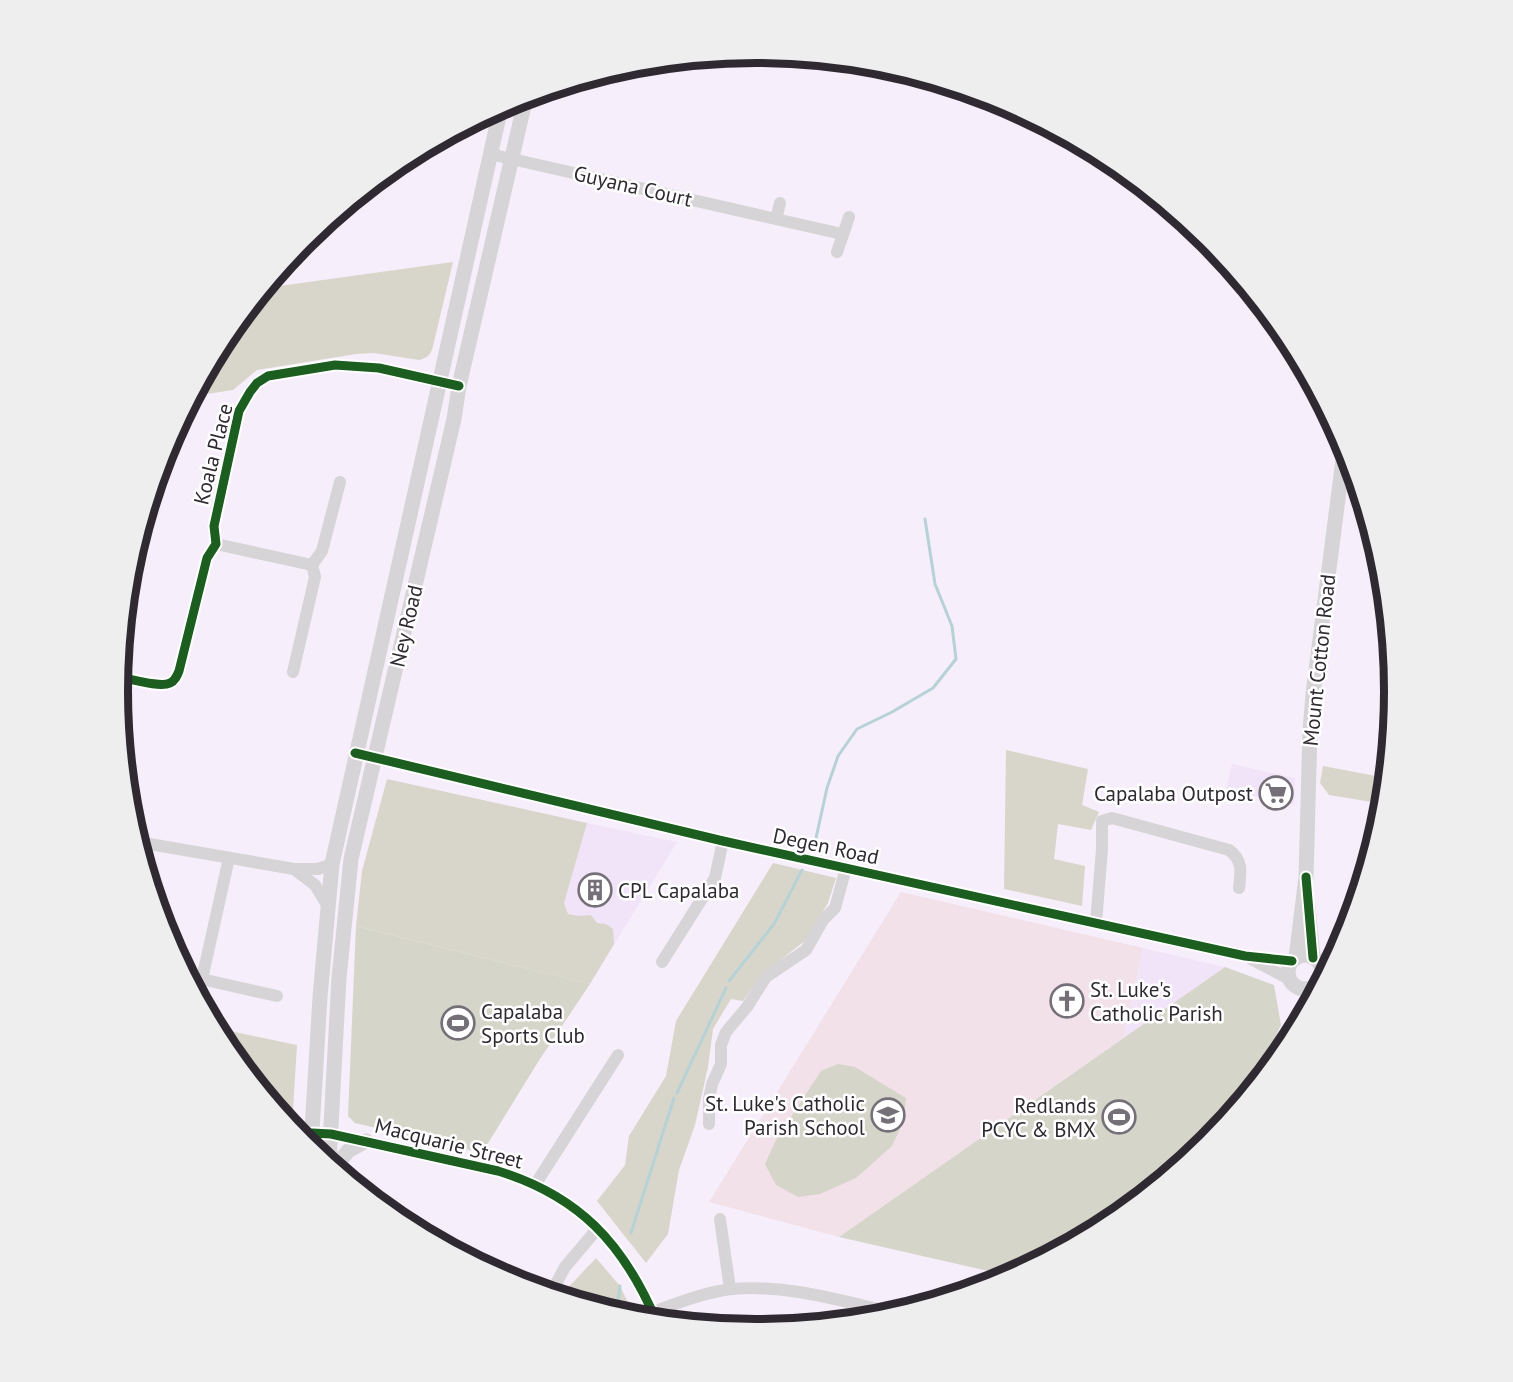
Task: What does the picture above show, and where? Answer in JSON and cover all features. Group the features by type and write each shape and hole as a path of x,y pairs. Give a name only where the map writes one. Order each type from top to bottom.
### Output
{"main road":[{"name":"Ney Road","path":"330,1152 339,978 351,859 454,419 459,386 523,108"},
{"name":"Ney Road","path":"312,1135 327,905 332,864 498,119"},
{"name":"Mount Cotton Road","path":"1294,959 1306,877 1313,694 1342,465"},
{"name":"Mount Cotton Road","path":"1306,877 1321,964"},
{"path":"1295,1013 1297,1001 1288,970 1294,959 1305,955 1321,964"},
{"path":"1292,982 1304,989 1310,987"},
{"path":"340,1161 348,1151 366,1141"}],"street":[{"name":"Guyana Court","path":"490,154 842,234"},
{"path":"776,219 780,203"},
{"path":"837,252 849,217"},
{"name":"Koala Place","path":"129,679 162,685 175,679 179,671 207,558 216,544 214,526 239,411 257,383 268,376 335,365 379,368 459,386"},
{"path":"293,672 315,577 312,565 322,551 340,482"},
{"path":"216,544 312,565"},
{"name":"Degen Road","path":"355,753 723,842 1245,956 1294,959"},
{"path":"1096,923 1102,849 1101,827 1102,821 1106,819 1112,818 1229,850 1236,855 1240,863 1239,888"},
{"path":"662,962 715,878 723,842"},
{"path":"148,844 294,869 318,868 332,864"},
{"path":"202,979 229,858"},
{"path":"708,1124 708,1100 721,1064 721,1045 726,1032 747,1007 766,977 806,950 823,920 835,908 846,868"},
{"path":"294,869 315,885 327,905"},
{"name":"Degen Road","path":"1245,956 1292,982"},
{"path":"198,978 277,996"},
{"path":"535,1185 618,1055"},
{"name":"Macquarie Street","path":"316,1139 331,1134 366,1141 498,1171 535,1185 575,1208 614,1245 640,1285 651,1310"},
{"path":"720,1219 730,1289"},
{"path":"555,1286 565,1267 598,1228"},
{"path":"663,1312 692,1298 730,1289 764,1288 799,1292 873,1308"}],"shaded area":[{"path":"453,262 432,349 430,354 424,358 419,360 374,353 356,354 257,370 233,390 203,395 234,342 276,286"},
{"path":"1006,750 1088,769 1082,805 1099,812 1091,830 1058,824 1054,859 1085,866 1082,906 1004,889"},
{"path":"1232,764 1295,778 1294,805 1226,790"},
{"path":"1323,766 1378,777 1374,802 1329,795 1320,783"},
{"path":"387,779 587,823 564,903 568,914 591,915 597,923 606,924 613,929 614,944 590,984 356,926 362,871"},
{"path":"587,823 677,842 590,984 523,967"},
{"path":"773,863 836,878 828,903 806,940 761,975 743,1001 731,999 713,1029 708,1067 695,1125 679,1170 668,1234 646,1263 597,1201 625,1165 629,1136 666,1076 676,1021"},
{"name":"St. Luke's Catholic Parish School","path":"901,892 1143,948 1123,1038 839,1237 709,1202"},
{"name":"Capalaba Sports Club","path":"356,926 590,984 538,1062 482,1153 355,1123 348,1116"},
{"path":"1143,948 1225,967 1123,1038"},
{"name":"Redlands PCYC & BMX","path":"1225,967 1274,985 1281,1025 1264,1061 1229,1105 1171,1163 1139,1189 1070,1235 994,1272 839,1237"},
{"path":"228,1031 297,1045 293,1114 258,1073"},
{"path":"838,1064 855,1067 906,1098 904,1120 892,1146 856,1178 820,1194 798,1197 776,1185 765,1164 776,1140 821,1071"},
{"path":"596,1258 620,1286 630,1306 594,1298 566,1289"}],"waterway":[{"path":"814,847 827,788 838,756 857,729 933,688 956,659 952,626 935,584 925,519"},
{"path":"729,981 774,924 802,870"},
{"path":"677,1093 726,988"},
{"path":"631,1233 674,1098"},
{"path":"618,1303 620,1286"}],"cycle path":[{"path":"129,679 165,684 173,681 179,671 207,558 216,544 214,526 239,411 257,383 268,376 335,365 379,368 459,386"},
{"path":"355,753 723,841 1245,956 1292,961"},
{"path":"1306,877 1313,958"},
{"path":"312,1133 331,1134 498,1171 527,1181 552,1194 595,1226 613,1246 629,1268 651,1310"}],"place":[{"name":"Capalaba Outpost","path":"1276,793"},
{"name":"CPL Capalaba","path":"595,890"},
{"name":"St. Luke's Catholic Parish","path":"1067,1001"},
{"name":"Capalaba Sports Club","path":"458,1023"},
{"name":"St. Luke's Catholic Parish School","path":"888,1115"},
{"name":"Redlands PCYC & BMX","path":"1119,1117"}]}
